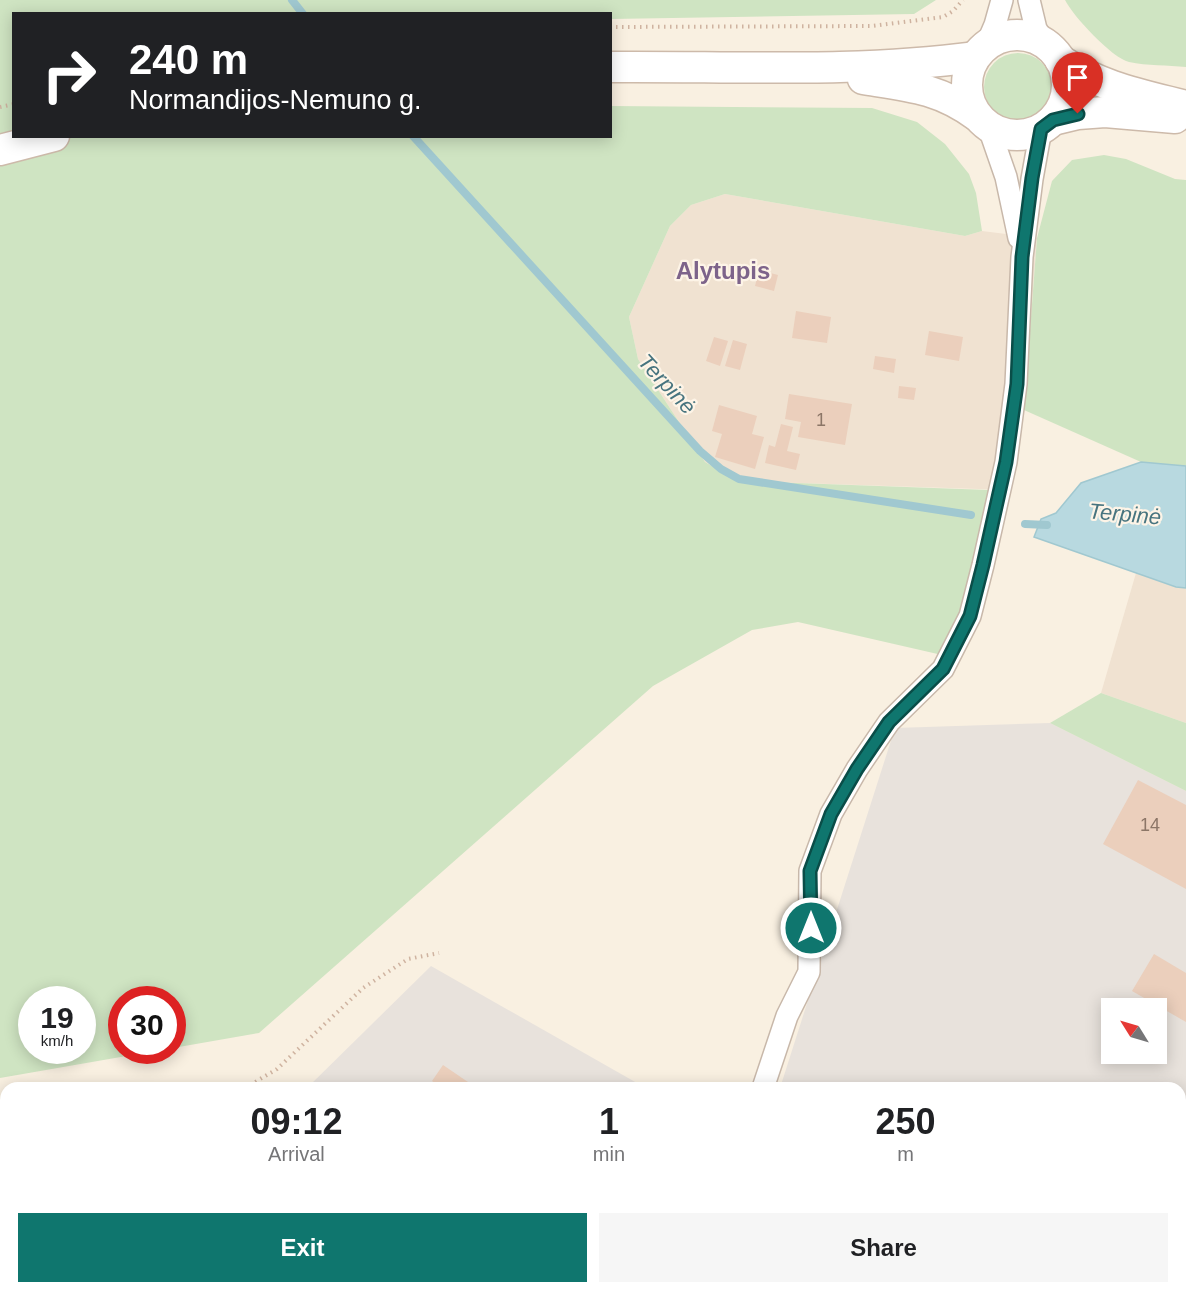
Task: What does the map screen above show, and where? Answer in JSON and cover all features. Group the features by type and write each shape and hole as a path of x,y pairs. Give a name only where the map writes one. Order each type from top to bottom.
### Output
{"main road":[{"path":"983,122 969,102 966,87 968,71 981,51 997,39 1009,36 1022,35 1053,52 1082,74 1110,86 1186,106"},
{"path":"612,67 792,68 921,64 981,51"},
{"path":"1047,125 1061,109 1066,97 1067,85 1065,72 1053,52"},
{"path":"792,68 919,88 940,94 959,103 999,133 1021,136 1078,114 1105,112 1186,118"},
{"path":"0,150 46,138"}],"street":[{"path":"981,51 995,25 1002,0"},
{"path":"1029,0 1036,29 1053,52"},
{"path":"983,122 1006,177 1022,257"},
{"path":"765,1082 787,1016 809,972 810,871 831,814 857,769 889,722 943,669 970,616 1006,462 1017,384 1022,257 1032,178 1047,125"}],"path":[{"path":"612,27 872,26 943,17 953,11 963,0"},
{"path":"254,1082 277,1069 363,988 408,959 439,953"}],"shaded area":[{"path":"725,194 965,236 982,231 1037,238 1024,410 1009,490 738,481 705,462 638,359 629,317 670,226 691,205"},
{"path":"1136,573 1176,587 1186,588 1186,723 1101,693"},
{"path":"1050,723 1186,791 1186,1082 782,1082 895,728"},
{"path":"431,966 635,1082 313,1082"}],"green space":[{"path":"0,0 936,0 914,14 612,19 612,12 12,12 12,138 612,138 612,106 872,108 917,122 945,144 969,174 976,193 982,231 965,236 725,194 691,205 670,226 629,317 638,359 705,462 738,481 989,490 967,605 942,655 798,622 752,630 653,686 259,1033 186,1046 186,986 108,986 108,1059 96,1061 96,986 18,986 18,1064 80,1064 0,1078"},
{"path":"1065,0 1186,0 1186,67 1143,64 1122,59 1094,36"},
{"path":"1018,53 1031,55 1042,63 1050,74 1052,87 1050,100 1042,111 1031,119 1018,121 1005,119 994,111 986,100 984,87 986,74 994,63 1005,55"},
{"path":"1104,155 1126,159 1175,179 1186,180 1186,466 1141,462 1024,410 1037,238 1052,181 1072,160"},
{"path":"1101,693 1186,723 1186,791 1050,723"}],"water":[{"path":"1141,462 1186,466 1186,588 1176,587 1034,537 1041,519 1056,513 1081,483"}],"building":[{"path":"759,270 778,275 774,291 755,286"},
{"path":"796,311 831,317 827,343 792,338"},
{"path":"929,331 963,337 959,361 925,355"},
{"path":"714,337 728,341 720,366 706,361"},
{"path":"733,340 747,344 740,370 725,366"},
{"path":"875,356 896,359 894,373 873,369"},
{"path":"899,386 916,388 914,400 898,398"},
{"path":"789,394 852,404 845,445 798,437 801,422 785,419"},
{"path":"719,405 757,416 752,434 764,437 755,469 715,457 722,434 712,431"},
{"path":"781,424 793,427 787,451 800,454 796,470 765,463 769,445 775,447"},
{"path":"1138,780 1186,805 1186,889 1103,844"},
{"path":"1154,954 1186,973 1186,1022 1167,1011 1167,998 1144,998 1132,991"},
{"path":"443,1065 468,1082 433,1082"}],"waterway":[{"name":"Terpinė","path":"292,0 301,12"},
{"name":"Terpinė","path":"415,138 700,451 721,469 739,479 971,515"},
{"name":"Terpinė","path":"1025,524 1047,525"}],"district":[{"name":"Alytupis","path":"723,270"}],"route":[{"path":"811,928 810,871 831,814 857,769 889,722 943,669 970,616 1006,462 1017,384 1022,257 1041,129 1053,120 1078,114"}]}
